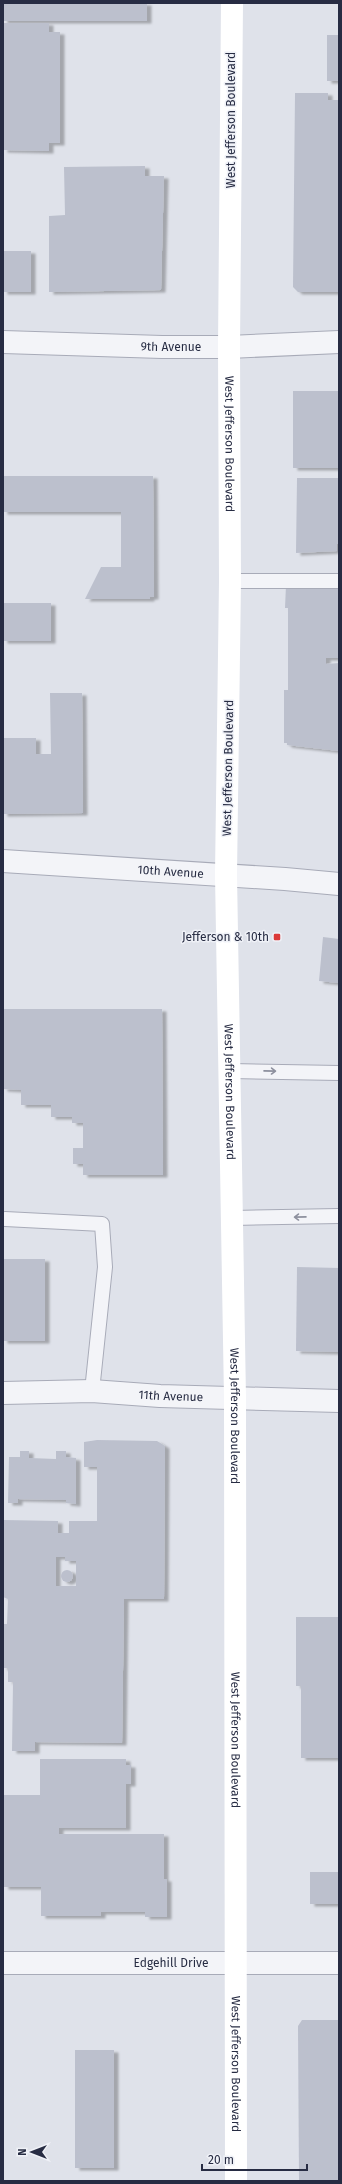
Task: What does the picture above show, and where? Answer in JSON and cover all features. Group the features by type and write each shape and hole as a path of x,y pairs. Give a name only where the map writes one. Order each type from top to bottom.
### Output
{"main road":[{"name":"West Jefferson Boulevard","path":"232,3 229,347 230,581 226,875 231,1071 235,1398 236,2181"}],"street":[{"name":"9th Avenue","path":"3,342 229,347 339,342"},
{"name":"10th Avenue","path":"3,861 226,875 339,884"},
{"name":"11th Avenue","path":"3,1393 92,1392 160,1396 339,1401"},
{"name":"Edgehill Drive","path":"3,1963 339,1963"}],"lane":[{"path":"230,581 339,581"},
{"path":"231,1071 339,1073"},
{"path":"233,1218 339,1216"},
{"path":"5,1219 102,1224 106,1268 92,1392"}],"building":[{"path":"3,3 147,3 147,21 3,21"},
{"path":"3,23 49,23 49,32 60,32 60,143 49,143 49,151 3,150"},
{"path":"327,35 339,35 339,81 327,81"},
{"path":"295,93 328,93 328,100 339,100 339,292 298,292 293,287"},
{"path":"145,166 145,176 164,176 161,290 49,292 49,216 65,215 64,167"},
{"path":"3,251 31,251 31,292 3,292"},
{"path":"293,391 339,391 339,468 293,468"},
{"path":"3,476 153,476 154,597 150,597 150,599 85,599 101,567 121,567 121,512 3,512"},
{"path":"297,478 339,478 339,544 337,544 337,551 296,553"},
{"path":"339,584 339,658 326,658 326,664 339,663 339,751 287,745 287,743 284,743 284,690 288,690 288,608 285,608 286,585"},
{"path":"3,603 51,603 51,641 3,641"},
{"path":"50,693 82,693 83,813 3,814 3,738 36,738 36,754 51,754"},
{"path":"323,937 339,939 339,983 319,981"},
{"path":"3,1009 162,1009 163,1175 83,1175 83,1164 73,1164 73,1148 83,1148 83,1123 72,1123 72,1117 51,1117 51,1105 21,1105 21,1090 3,1089"},
{"path":"3,1259 45,1259 45,1341 3,1341"},
{"path":"297,1267 339,1268 339,1352 296,1351"},
{"path":"97,1440 157,1441 165,1446 164,1599 124,1599 122,1743 35,1742 35,1751 12,1751 13,1682 8,1682 8,1668 3,1668 3,1624 7,1624 8,1599 3,1597 3,1520 58,1521 58,1533 69,1533 69,1521 97,1521 97,1467 84,1467 84,1442","holes":["56,1557 65,1557 65,1561 76,1561 76,1586 56,1586"]},
{"path":"20,1451 29,1451 29,1458 56,1459 56,1451 66,1451 66,1457 76,1458 76,1504 66,1503 66,1500 18,1499 18,1503 8,1503 9,1457 20,1457"},
{"path":"69,1570 72,1571 72,1581 65,1582 62,1581 61,1574 62,1571"},
{"path":"296,1617 339,1617 339,1758 301,1758 301,1686 296,1686"},
{"path":"40,1759 126,1759 126,1765 131,1765 131,1784 126,1784 126,1828 59,1828 59,1834 164,1834 164,1879 167,1879 167,1917 145,1917 145,1912 101,1912 101,1916 41,1916 41,1887 4,1887 3,1795 40,1795"},
{"path":"310,1872 339,1872 339,1904 310,1904"},
{"path":"302,2020 339,2020 339,2181 299,2181 298,2026"},
{"path":"75,2050 114,2050 114,2168 75,2168"}],"place":[{"name":"Jefferson & 10th","path":"277,937"}]}
